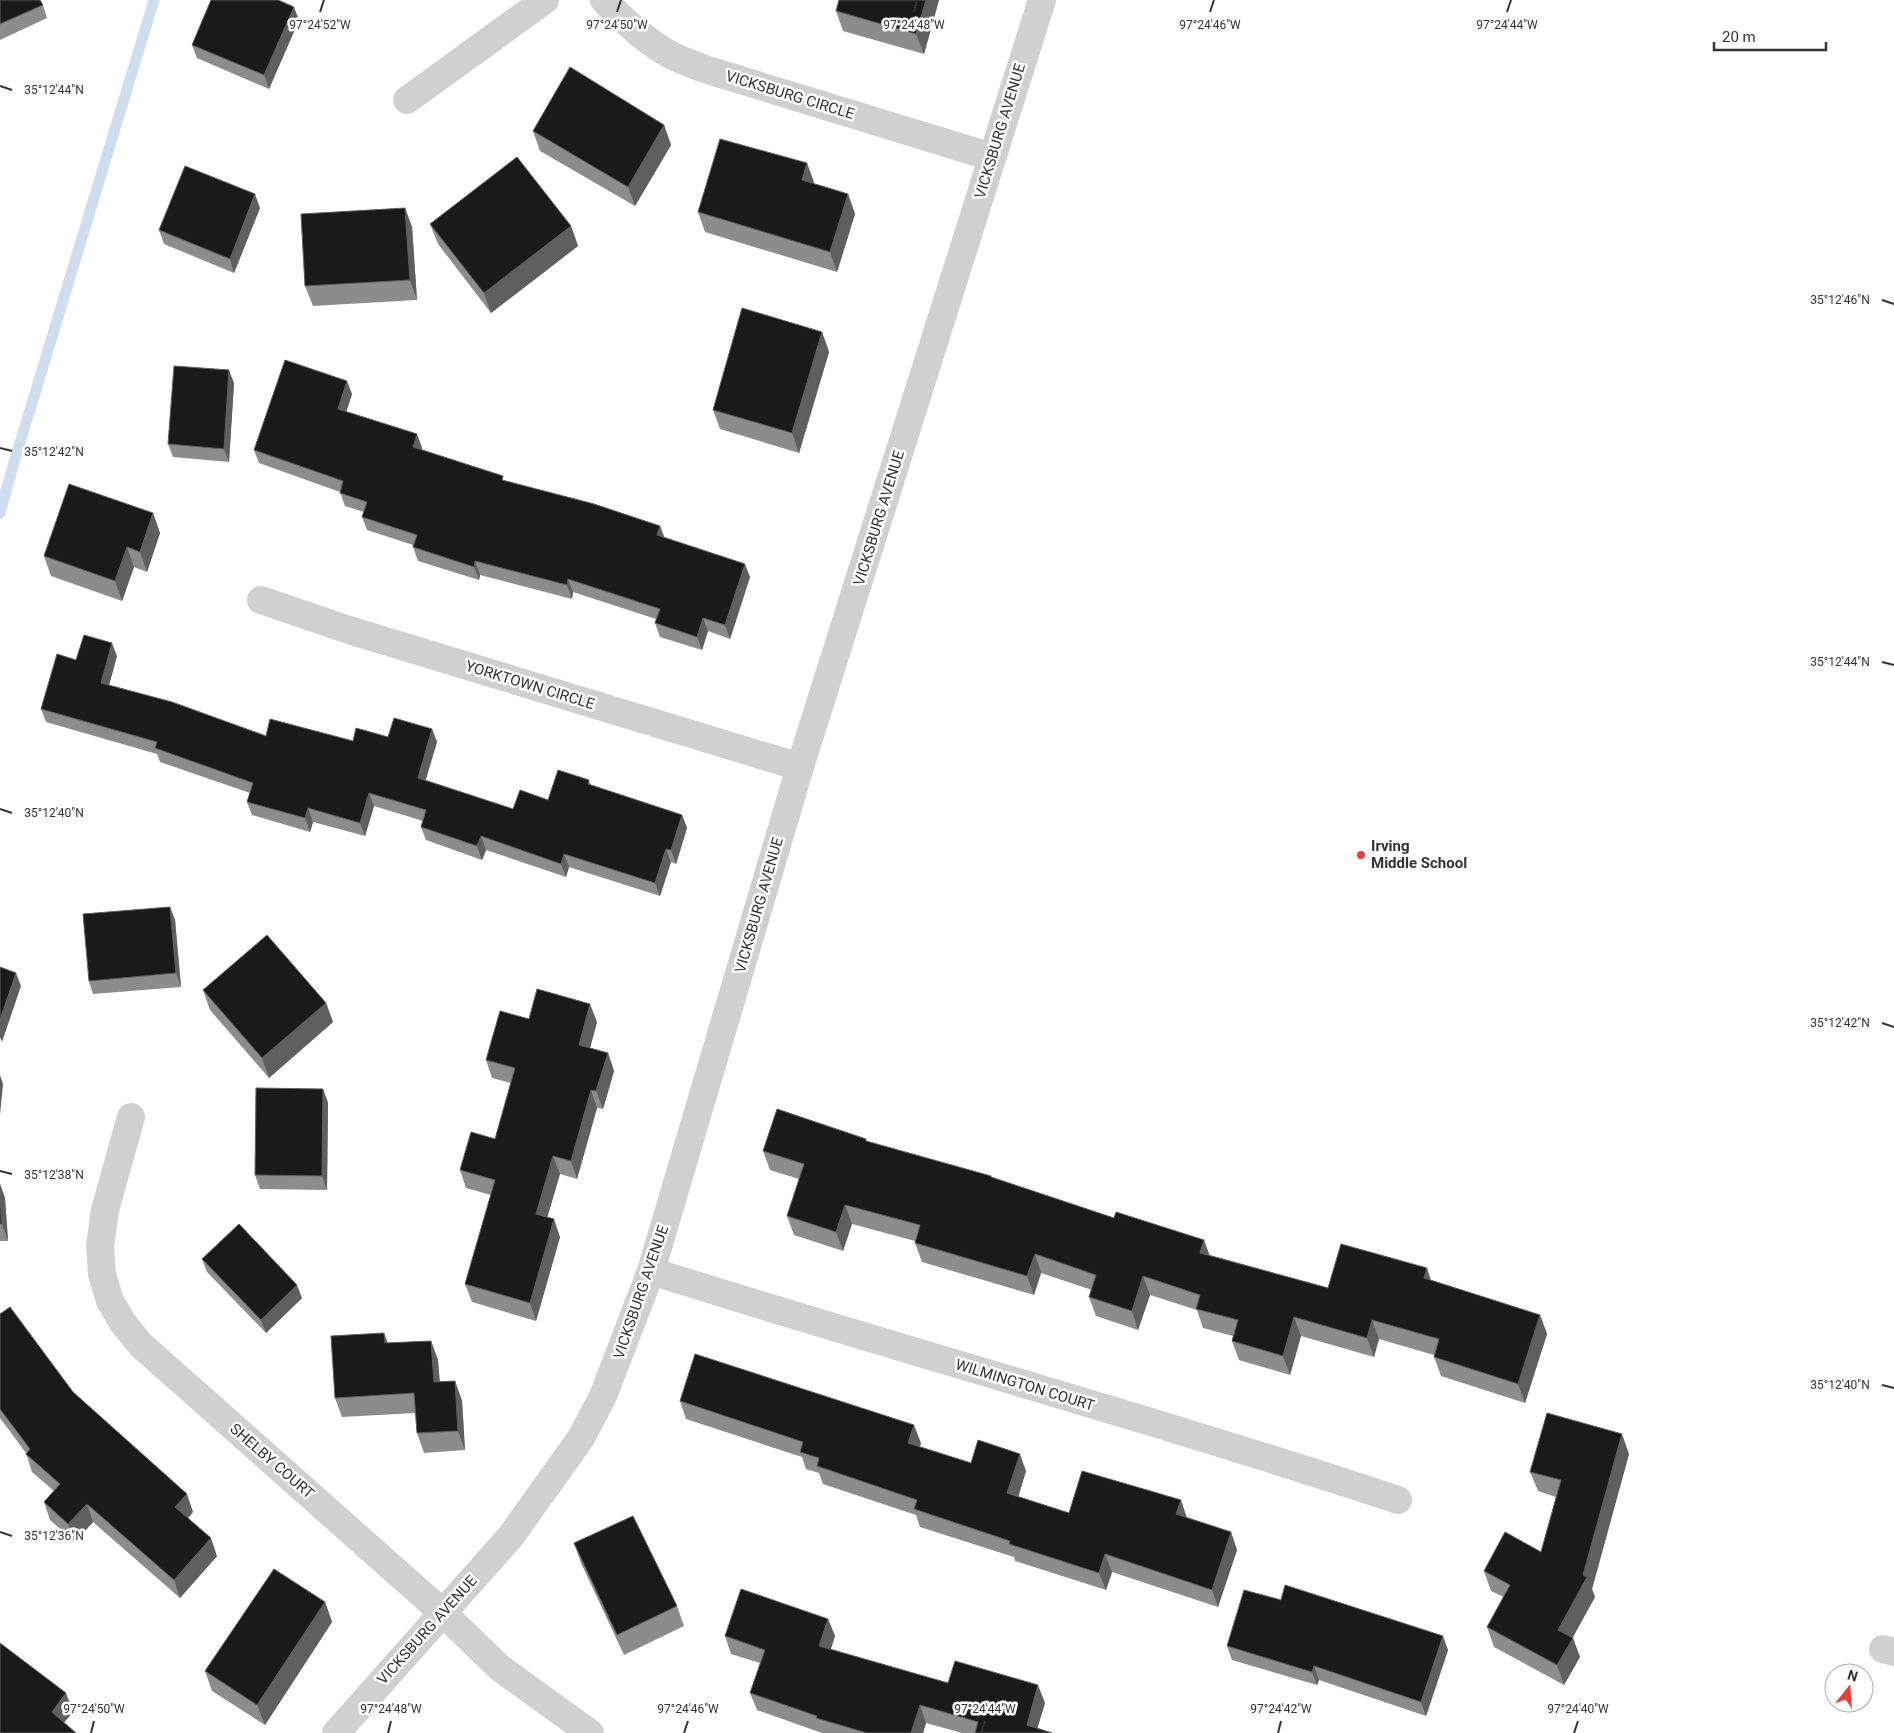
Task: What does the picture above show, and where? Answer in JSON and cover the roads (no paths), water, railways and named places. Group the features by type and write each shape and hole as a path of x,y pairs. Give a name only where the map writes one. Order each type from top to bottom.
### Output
{"street":[{"path":"407,100 544,0"},
{"name":"VICKSBURG CIRCLE","path":"604,0 647,39 672,55 708,70 992,157"},
{"name":"VICKSBURG AVENUE","path":"336,1733 511,1536 581,1438 603,1396 651,1271 800,768 1042,0"},
{"name":"YORKTOWN CIRCLE","path":"261,600 349,630 800,768"},
{"name":"SHELBY COURT","path":"131,1117 106,1210 100,1246 102,1274 110,1301 123,1323 148,1351 443,1613 500,1668 590,1733"},
{"name":"WILMINGTON COURT","path":"651,1271 1278,1460 1398,1500"}],"waterway":[{"path":"0,513 154,0"}],"place":[{"name":"Irving Middle School","path":"1361,855"}]}
